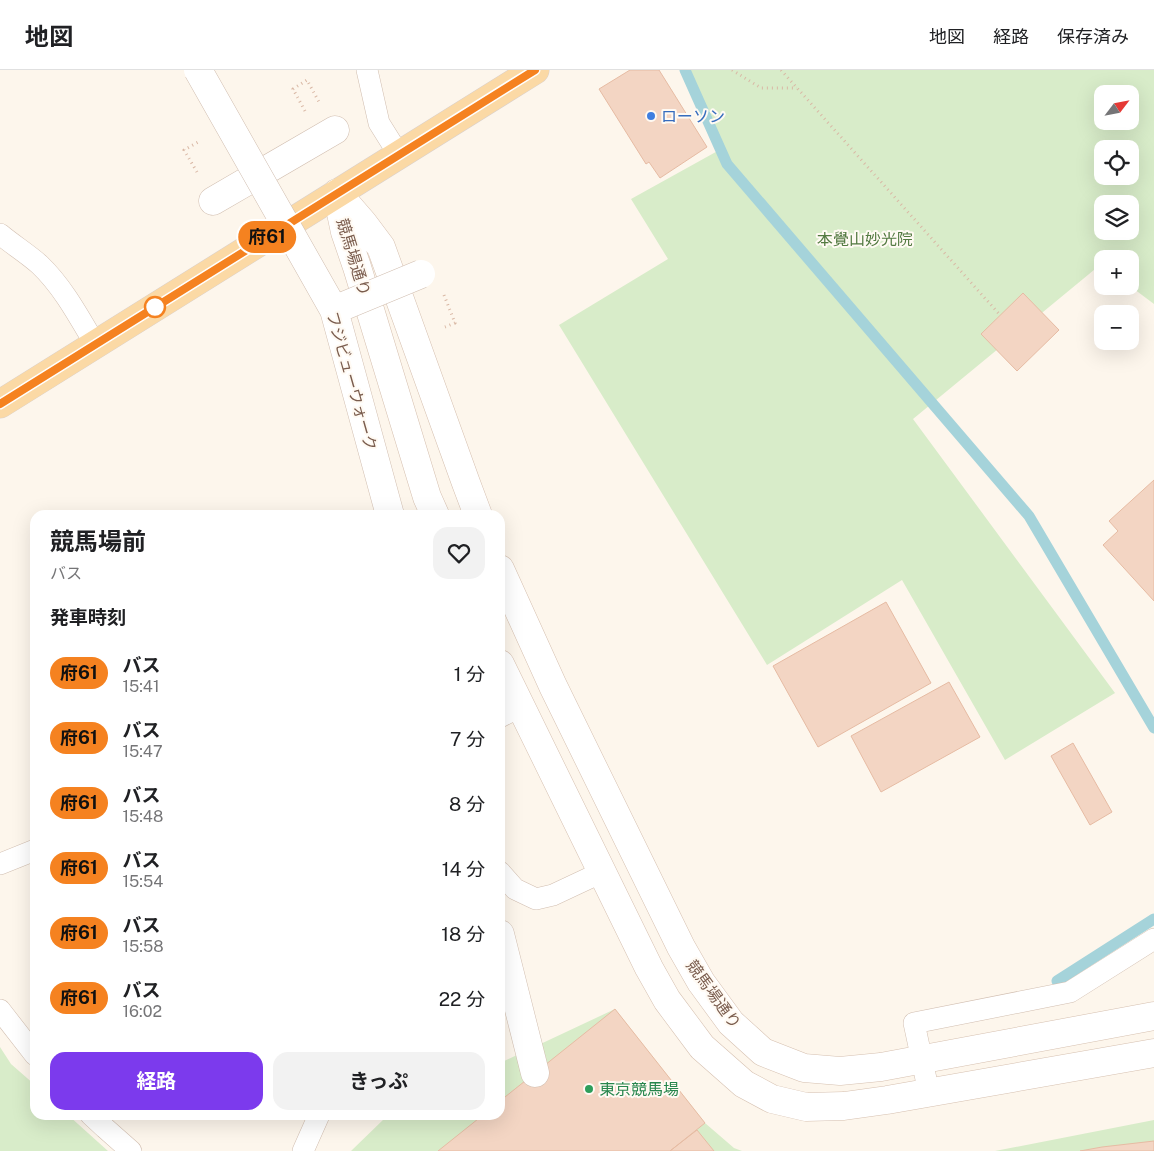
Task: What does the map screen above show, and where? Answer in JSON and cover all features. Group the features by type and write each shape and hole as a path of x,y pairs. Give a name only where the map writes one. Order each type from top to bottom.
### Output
{"main road":[{"path":"0,404 535,70"}],"street":[{"name":"フジビューウォーク","path":"198,70 334,310 389,510"},
{"path":"213,201 336,130"},
{"name":"競馬場通り","path":"337,193 364,223 381,247 476,510"},
{"name":"競馬場通り","path":"337,193 345,232 431,506"},
{"path":"334,310 421,274"},
{"path":"431,506 466,483"},
{"name":"競馬場通り","path":"505,580 553,686 681,947 701,982 731,1023 763,1052 804,1068 840,1071 880,1067 1154,1016"},
{"path":"505,688 510,711 602,872 649,968 667,1000 702,1047 744,1084 772,1099 806,1107 844,1106 929,1093 1154,1053"},
{"path":"505,954 535,1073"}],"lane":[{"path":"367,70 379,123 398,155"},
{"path":"0,234 40,265 76,312 95,344"},
{"path":"0,864 30,852"},
{"path":"505,878 515,889 536,899 553,895 602,872"},
{"path":"929,1093 914,1023 1070,992 1154,939"},
{"path":"0,1010 30,1049"},
{"path":"96,1120 131,1151"},
{"path":"303,1151 317,1120"}],"path":[{"path":"732,70 761,88 797,88"},
{"path":"781,70 1000,315"},
{"path":"306,113 293,89 307,80 336,130"},
{"path":"205,148 200,141 184,150 213,201"}],"green space":[{"name":"本覺山妙光院","path":"687,70 1154,70 1154,304 1139,293 1139,250 1094,250 1094,270 913,419 1115,693 1005,760 902,580 767,665 559,325 668,259 631,199 723,148"},
{"name":"東京競馬場","path":"615,1009 705,1123 734,1148 742,1151 351,1151 383,1120 505,1120 505,1061"},
{"path":"0,1047 11,1064 30,1081 30,1120 74,1120 108,1151 0,1151"},
{"path":"1154,1120 1154,1151 995,1151"}],"building":[{"path":"630,70 659,70 707,147 660,178 649,162 646,164 599,89"},
{"path":"1023,293 1059,330 1017,371 981,334"},
{"path":"1154,480 1154,601 1103,545 1118,531 1109,521"},
{"path":"886,602 931,683 818,747 773,666"},
{"path":"949,682 980,737 881,792 851,736"},
{"path":"1073,743 1112,812 1090,825 1051,756"},
{"name":"東京競馬場","path":"615,1009 705,1123 670,1151 438,1151 477,1120 505,1120 505,1097"},
{"path":"697,1130 714,1151 670,1151"},
{"path":"1154,1141 1154,1151 1080,1151 1102,1147"}],"waterway":[{"path":"685,70 727,164 1029,516 1154,728"},
{"path":"1057,981 1154,919"}],"bus line":[{"name":"府61","path":"0,404 535,70"}],"place":[{"name":"ローソン","path":"651,116"},
{"name":"東京競馬場","path":"589,1089"}]}
